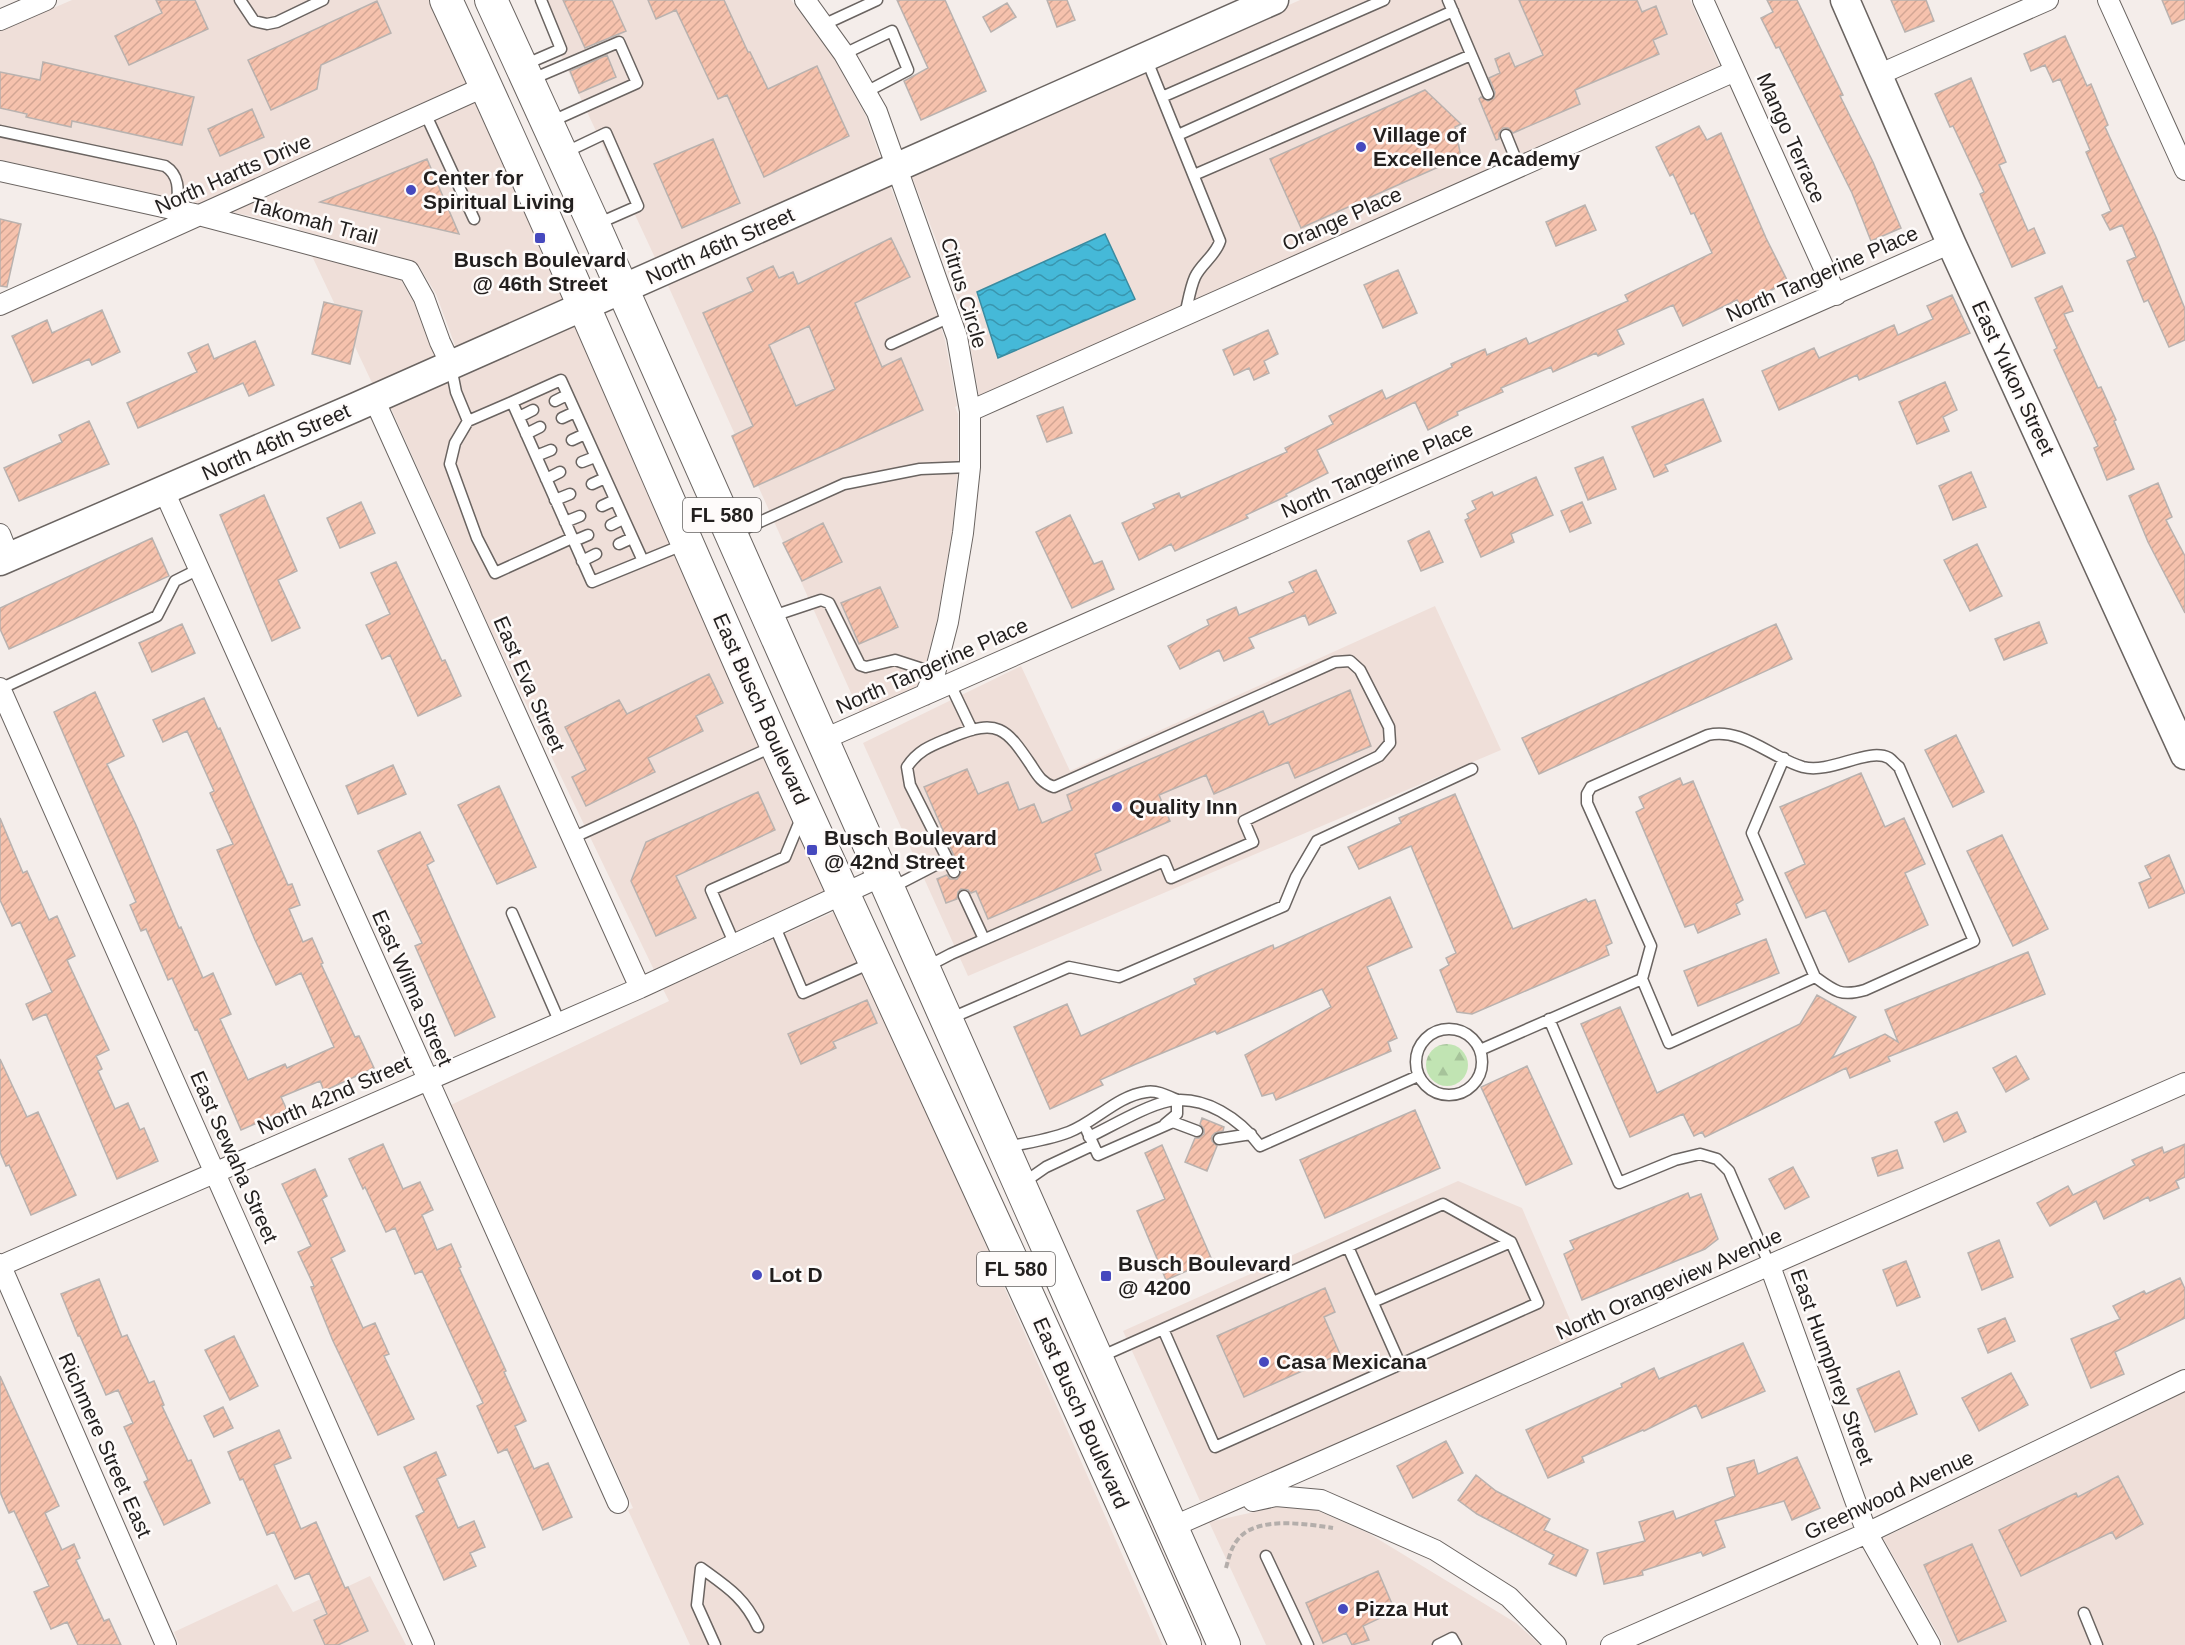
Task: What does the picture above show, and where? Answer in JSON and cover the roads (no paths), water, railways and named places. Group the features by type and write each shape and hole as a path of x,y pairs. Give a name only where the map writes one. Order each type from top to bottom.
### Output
{"main road":[{"name":"East Busch Boulevard","path":"446,0 585,306 776,745 876,960 1185,1645"},
{"path":"474,0 477,5 496,10"},
{"name":"East Busch Boulevard","path":"496,10 594,225 1224,1645"},
{"path":"1041,1324 1081,1369 1147,1508 1172,1527"}],"street":[{"path":"0,20 46,0"},
{"name":"Citrus Circle","path":"805,0 844,54 877,111 957,337 970,411 970,467 942,679"},
{"name":"North 46th Street","path":"3,551 164,491 897,169 1274,0"},
{"name":"Mango Terrace","path":"1703,0 1836,295"},
{"name":"East Yukon Street","path":"1845,0 1951,243 2185,755"},
{"path":"1878,75 2048,0"},
{"path":"2108,0 2185,170"},
{"name":"Orange Place","path":"970,411 1735,71"},
{"name":"North Hartts Drive","path":"0,305 486,86"},
{"name":"Takomah Trail","path":"0,171 199,215 409,271 424,298 451,365"},
{"name":"North Tangerine Place","path":"822,740 925,696 942,679 1836,295 1951,243"},
{"name":"East Eva Street","path":"374,399 640,988"},
{"name":"East Wilma Street","path":"164,491 618,1503"},
{"name":"East Sewaha Street","path":"0,688 424,1645"},
{"name":"North 42nd Street","path":"0,1266 640,988 846,894 885,883"},
{"name":"North Orangeview Avenue","path":"1172,1527 2185,1083"},
{"name":"Richmere Street East","path":"0,1266 166,1645"},
{"name":"East Humphrey Street","path":"1770,1266 1867,1533 1930,1645"},
{"name":"Greenwood Avenue","path":"1611,1645 1867,1533 2185,1380"},
{"path":"1213,1509 1276,1496 1321,1500 1435,1550 1509,1597 1556,1645"}],"lane":[{"path":"240,0 254,21 267,24 277,22 323,0"},
{"path":"525,74 561,49 541,0"},
{"path":"824,25 878,0"},
{"path":"1162,97 1384,0"},
{"path":"1448,0 1488,94"},
{"path":"1178,135 1453,11"},
{"path":"844,54 892,30 908,70 866,92"},
{"path":"525,74 619,42 637,83 547,123"},
{"path":"1194,175 1471,54"},
{"path":"1145,58 1220,242 1218,248 1201,267 1194,279 1185,315"},
{"path":"426,113 474,219"},
{"path":"0,131 165,166 172,171 177,180 177,210"},
{"path":"561,154 606,134 638,206 594,225"},
{"path":"1506,135 1520,167"},
{"path":"891,344 950,317"},
{"path":"451,365 456,392 468,421"},
{"path":"588,535 495,573 477,538 450,465 455,443 468,421 561,380 643,561"},
{"path":"555,401 567,395"},
{"path":"512,402 592,582 688,542"},
{"path":"519,417 533,411"},
{"path":"562,418 575,412"},
{"path":"526,434 540,427"},
{"path":"572,440 585,434"},
{"path":"536,456 550,450"},
{"path":"582,462 595,456"},
{"path":"731,535 844,484 920,469 970,467"},
{"path":"546,479 560,472"},
{"path":"592,484 605,478"},
{"path":"555,500 570,494"},
{"path":"602,506 615,500"},
{"path":"565,522 580,516"},
{"path":"610,525 623,519"},
{"path":"619,544 632,538"},
{"path":"582,561 596,554"},
{"path":"0,688 157,615 175,581 199,569"},
{"path":"768,618 821,600 829,603 860,665 866,667 895,660 942,679 972,730"},
{"path":"924,969 984,939 1164,861 1171,878 1253,842 1244,822 1379,756 1390,743 1389,728 1360,670 1350,661 1335,662 1054,787 1044,783 1015,742 998,728 986,727 972,730 916,754 907,767 910,784 954,872"},
{"path":"1784,758 1752,833 1815,977 1835,991 1849,994 1865,990 1974,941 1899,767 1888,758 1872,755 1827,768 1803,767 1784,758 1736,736 1720,732 1708,735 1591,787 1587,794 1587,803 1651,946 1642,979 1669,1043 1815,977"},
{"path":"572,838 776,745"},
{"path":"946,1020 1069,967 1119,977 1284,906 1296,877 1317,842 1472,770"},
{"path":"735,945 711,890 784,857 806,809"},
{"path":"885,883 947,859"},
{"path":"964,896 984,939"},
{"path":"512,913 560,1023"},
{"path":"775,927 803,993 876,960"},
{"path":"1480,1050 1642,979"},
{"path":"1549,1019 1619,1183 1675,1160 1700,1154 1717,1159 1730,1171 1770,1266"},
{"path":"1446,1028 1467,1034 1480,1050 1483,1061 1476,1083 1457,1095 1445,1096 1434,1092 1425,1086 1418,1076 1416,1055 1420,1045 1436,1031 1446,1028"},
{"path":"1003,1147 1052,1138 1084,1125 1101,1113 1146,1092 1157,1092 1177,1100 1199,1102 1215,1108 1251,1134 1260,1146 1418,1076"},
{"path":"1164,1125 1177,1113 1177,1100"},
{"path":"1093,1146 1157,1105 1177,1100"},
{"path":"1020,1185 1046,1167 1093,1146 1173,1122 1197,1131"},
{"path":"1084,1125 1093,1146"},
{"path":"1219,1139 1251,1134"},
{"path":"1097,1358 1443,1204 1511,1242 1538,1303 1215,1447 1163,1329"},
{"path":"1372,1302 1511,1242"},
{"path":"1348,1246 1400,1364"},
{"path":"1266,1556 1308,1645"},
{"path":"714,1645 697,1605 701,1568 733,1591 750,1610 758,1627"},
{"path":"2084,1613 2097,1645"},
{"path":"1438,1645 1452,1638 1456,1645"}],"water":[{"path":"1105,234 1135,299 998,358 977,292"}],"place":[{"name":"Village of Excellence Academy","path":"1361,147"},
{"name":"Center for Spiritual Living","path":"411,190"},
{"name":"Busch Boulevard @ 46th Street","path":"540,238"},
{"name":"Quality Inn","path":"1117,807"},
{"name":"Busch Boulevard @ 42nd Street","path":"812,850"},
{"name":"Lot D","path":"757,1275"},
{"name":"Busch Boulevard @ 4200","path":"1106,1276"},
{"name":"Casa Mexicana","path":"1264,1362"},
{"name":"Pizza Hut","path":"1343,1609"}]}
